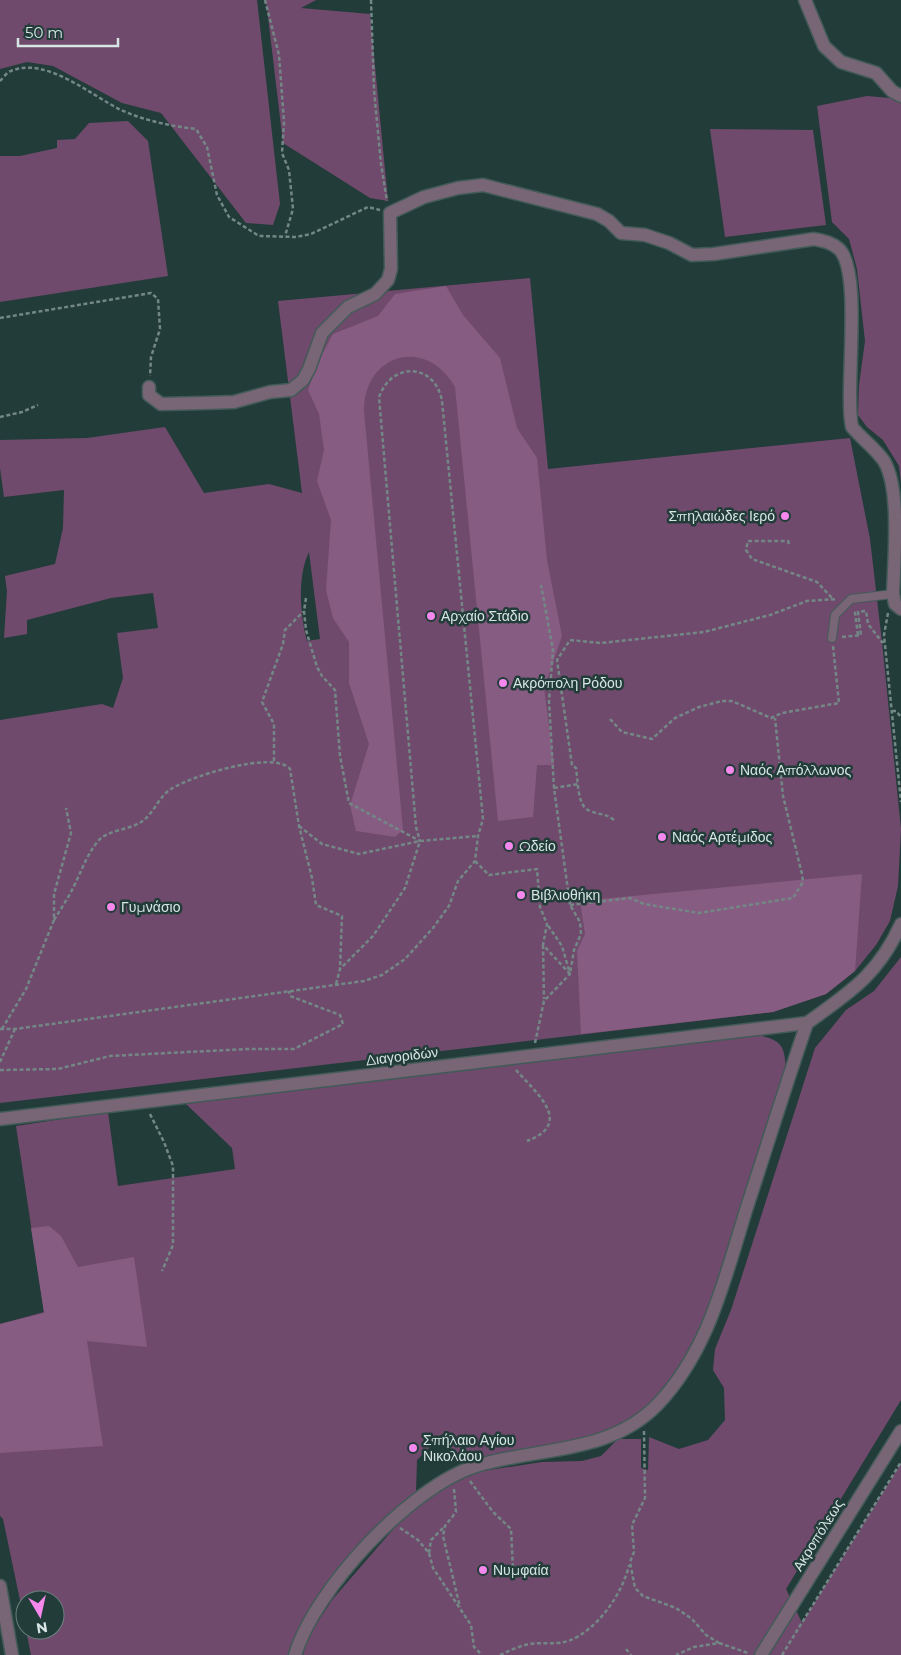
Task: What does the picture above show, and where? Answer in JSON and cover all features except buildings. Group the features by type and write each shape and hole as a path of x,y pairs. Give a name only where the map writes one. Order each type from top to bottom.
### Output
{"street":[{"path":"805,0 824,46 841,62 876,73 892,91 901,96"},
{"path":"149,387 149,395 161,404 234,402 270,392 290,390 302,380 309,369 322,333 348,307 375,294 388,280 391,269 390,213 424,197 458,188 483,185 597,214 609,221 621,233 645,236 669,243 692,255 814,239 829,242 840,250 848,270 853,342 850,396 852,427 884,461 892,480 896,508 893,594 895,604 901,609"},
{"path":"295,1655 308,1625 326,1597 363,1550 391,1521 427,1491 457,1473 498,1461 576,1447 614,1433 655,1407 675,1384 707,1331 807,1023 854,988 878,965 901,924"},
{"name":"Διαγοριδών","path":"0,1119 807,1023"},
{"name":"Ακροπόλεως","path":"761,1655 901,1431"},
{"path":"0,1586 12,1655"}],"lane":[{"path":"832,638 835,615 851,599 893,594"}],"path":[{"path":"265,0 279,55 284,122 282,153 289,170 293,209 286,236"},
{"path":"0,81 11,71 30,68 54,73 121,109 160,124 196,129 207,147 217,195 229,217 259,236 311,234 368,207 390,213 381,164 376,118 371,0"},
{"path":"0,318 150,293 158,299 160,329 151,357 149,387"},
{"path":"1,1029 14,1029 364,981 382,975 405,958 433,928 448,906 458,881 475,860 478,836 483,819 442,401 440,391 431,379 418,372 408,371 394,376 382,387 378,397 416,827 420,841 405,888 372,936 340,969"},
{"path":"0,417 22,412 38,405"},
{"path":"789,544 788,541 748,541 746,550 752,558 817,582 834,600"},
{"path":"541,585 553,650 549,701 554,788 562,831 570,905 580,922 581,934 574,950 570,974 544,1001"},
{"path":"306,598 304,611 317,667 322,676 335,690 340,756 349,803 420,841"},
{"path":"614,820 607,814 588,810 581,802 576,768 572,765 558,660 570,640 601,643 704,632 770,615 807,601 851,599"},
{"path":"274,761 274,724 262,702 283,644 285,630 304,611"},
{"path":"610,719 622,732 652,739 675,718 699,707 722,701 732,701 764,717 775,718 782,713 839,703 832,638 861,634 858,612 866,611 868,624 884,642"},
{"path":"888,613 884,624 884,642 901,802"},
{"path":"892,712 896,711 901,717"},
{"path":"570,905 630,898 644,904 699,913 793,898 803,882 783,796 775,718"},
{"path":"1,1029 26,989 54,920 73,889 86,859 100,838 142,822 170,789 187,781 242,765 274,761 286,764 290,769 299,826 312,878 316,905 342,916 340,969 336,984"},
{"path":"554,788 579,784"},
{"path":"54,920 54,894 71,833 66,808"},
{"path":"299,826 322,844 359,854 420,841 478,836"},
{"path":"475,860 488,875 537,869 540,906 547,924 562,946 570,974"},
{"path":"535,1040 544,1001 543,945 547,924"},
{"path":"543,945 570,974"},
{"path":"0,1070 58,1069 110,1056 247,1048 294,1048 343,1024 340,1015 290,996 289,991"},
{"path":"0,1062 14,1029"},
{"path":"507,1059 536,1090 549,1112 545,1131 540,1136 527,1141"},
{"path":"143,1102 164,1142 173,1166 172,1245 162,1271"},
{"path":"500,1655 530,1644 568,1640 581,1634 606,1609 626,1579 634,1552 632,1525 645,1498 645,1438 642,1417"},
{"path":"782,1655 901,1462"},
{"path":"457,1473 456,1512 431,1540 429,1553 432,1568 471,1625 474,1647 482,1655"},
{"path":"457,1473 511,1529 513,1569"},
{"path":"391,1521 418,1540 429,1553"},
{"path":"445,1526 444,1548 461,1610"},
{"path":"630,1562 638,1593 676,1608 692,1619 706,1635 719,1643 753,1655"},
{"path":"676,1655 694,1647 719,1643"},
{"path":"626,1649 631,1655"}],"shaded area":[{"path":"0,0 257,0 280,204 273,225 246,223 161,113 122,103 53,66 27,62 0,69"},
{"path":"266,0 316,0 301,8 370,14 388,201 370,198 283,143"},
{"path":"867,96 901,99 901,483 899,466 883,440 867,427 858,415 859,385 865,341 857,269 849,239 832,222 817,106"},
{"path":"128,121 148,141 168,276 0,302 0,156 20,156 57,148 57,140 75,139 89,123"},
{"path":"710,129 813,130 826,225 725,237"},
{"name":"Ακρόπολη Ρόδου","path":"530,278 548,469 850,438 870,539 901,829 898,886 890,921 876,945 855,971 826,994 773,1012 0,1103 0,720 102,704 113,708 123,678 117,633 158,628 153,593 111,598 27,620 27,634 4,638 7,591 5,576 55,564 63,528 64,490 4,497 0,468 0,440 87,438 165,427 204,493 269,484 302,493 278,301","holes":["309,552 320,639 307,641 301,608 301,584"]},
{"path":"446,286 463,315 500,358 517,428 537,458 547,560 562,636 544,688 554,765 537,765 533,817 498,821 455,387 443,371 429,361 413,357 399,358 385,364 374,376 367,391 364,411 403,830 395,837 356,831 350,805 369,744 349,683 349,642 333,618 326,590 331,520 317,481 324,450 319,414 308,390 318,362 333,334 378,316 395,294"},
{"path":"862,874 855,971 826,994 773,1012 581,1034 577,951 585,934 580,901"},
{"path":"901,957 901,1400 786,1589 802,1623 901,1463 901,1655 303,1655 308,1637 332,1600 408,1512 450,1483 476,1472 542,1462 582,1461 601,1456 618,1439 641,1439 641,1468 648,1470 649,1437 679,1449 708,1440 725,1420 724,1388 713,1370 715,1349 731,1310 815,1048 846,1010 874,991"},
{"path":"757,1035 777,1042 785,1056 786,1072 703,1337 648,1409 594,1440 479,1460 455,1458 443,1434 417,1460 416,1491 329,1589 299,1632 288,1655 31,1655 28,1640 65,1640 65,1590 18,1590 3,1519 0,1516 0,1324 44,1312 16,1126 108,1112 118,1186 235,1169 232,1148 185,1103"},
{"path":"49,1226 61,1236 78,1267 134,1257 147,1347 87,1341 103,1446 0,1453 0,1324 44,1313 31,1228"}],"place":[{"name":"Σπηλαιώδες Ιερό","path":"785,516"},
{"name":"Αρχαίο Στάδιο","path":"431,616"},
{"name":"Ακρόπολη Ρόδου","path":"503,683"},
{"name":"Ναός Απόλλωνος","path":"730,770"},
{"name":"Ναός Αρτέμιδος","path":"662,837"},
{"name":"Ωδείο","path":"509,846"},
{"name":"Βιβλιοθήκη","path":"521,895"},
{"name":"Γυμνάσιο","path":"111,907"},
{"name":"Σπήλαιο Αγίου Νικολάου","path":"413,1448"},
{"name":"Νυμφαία","path":"483,1570"}]}
